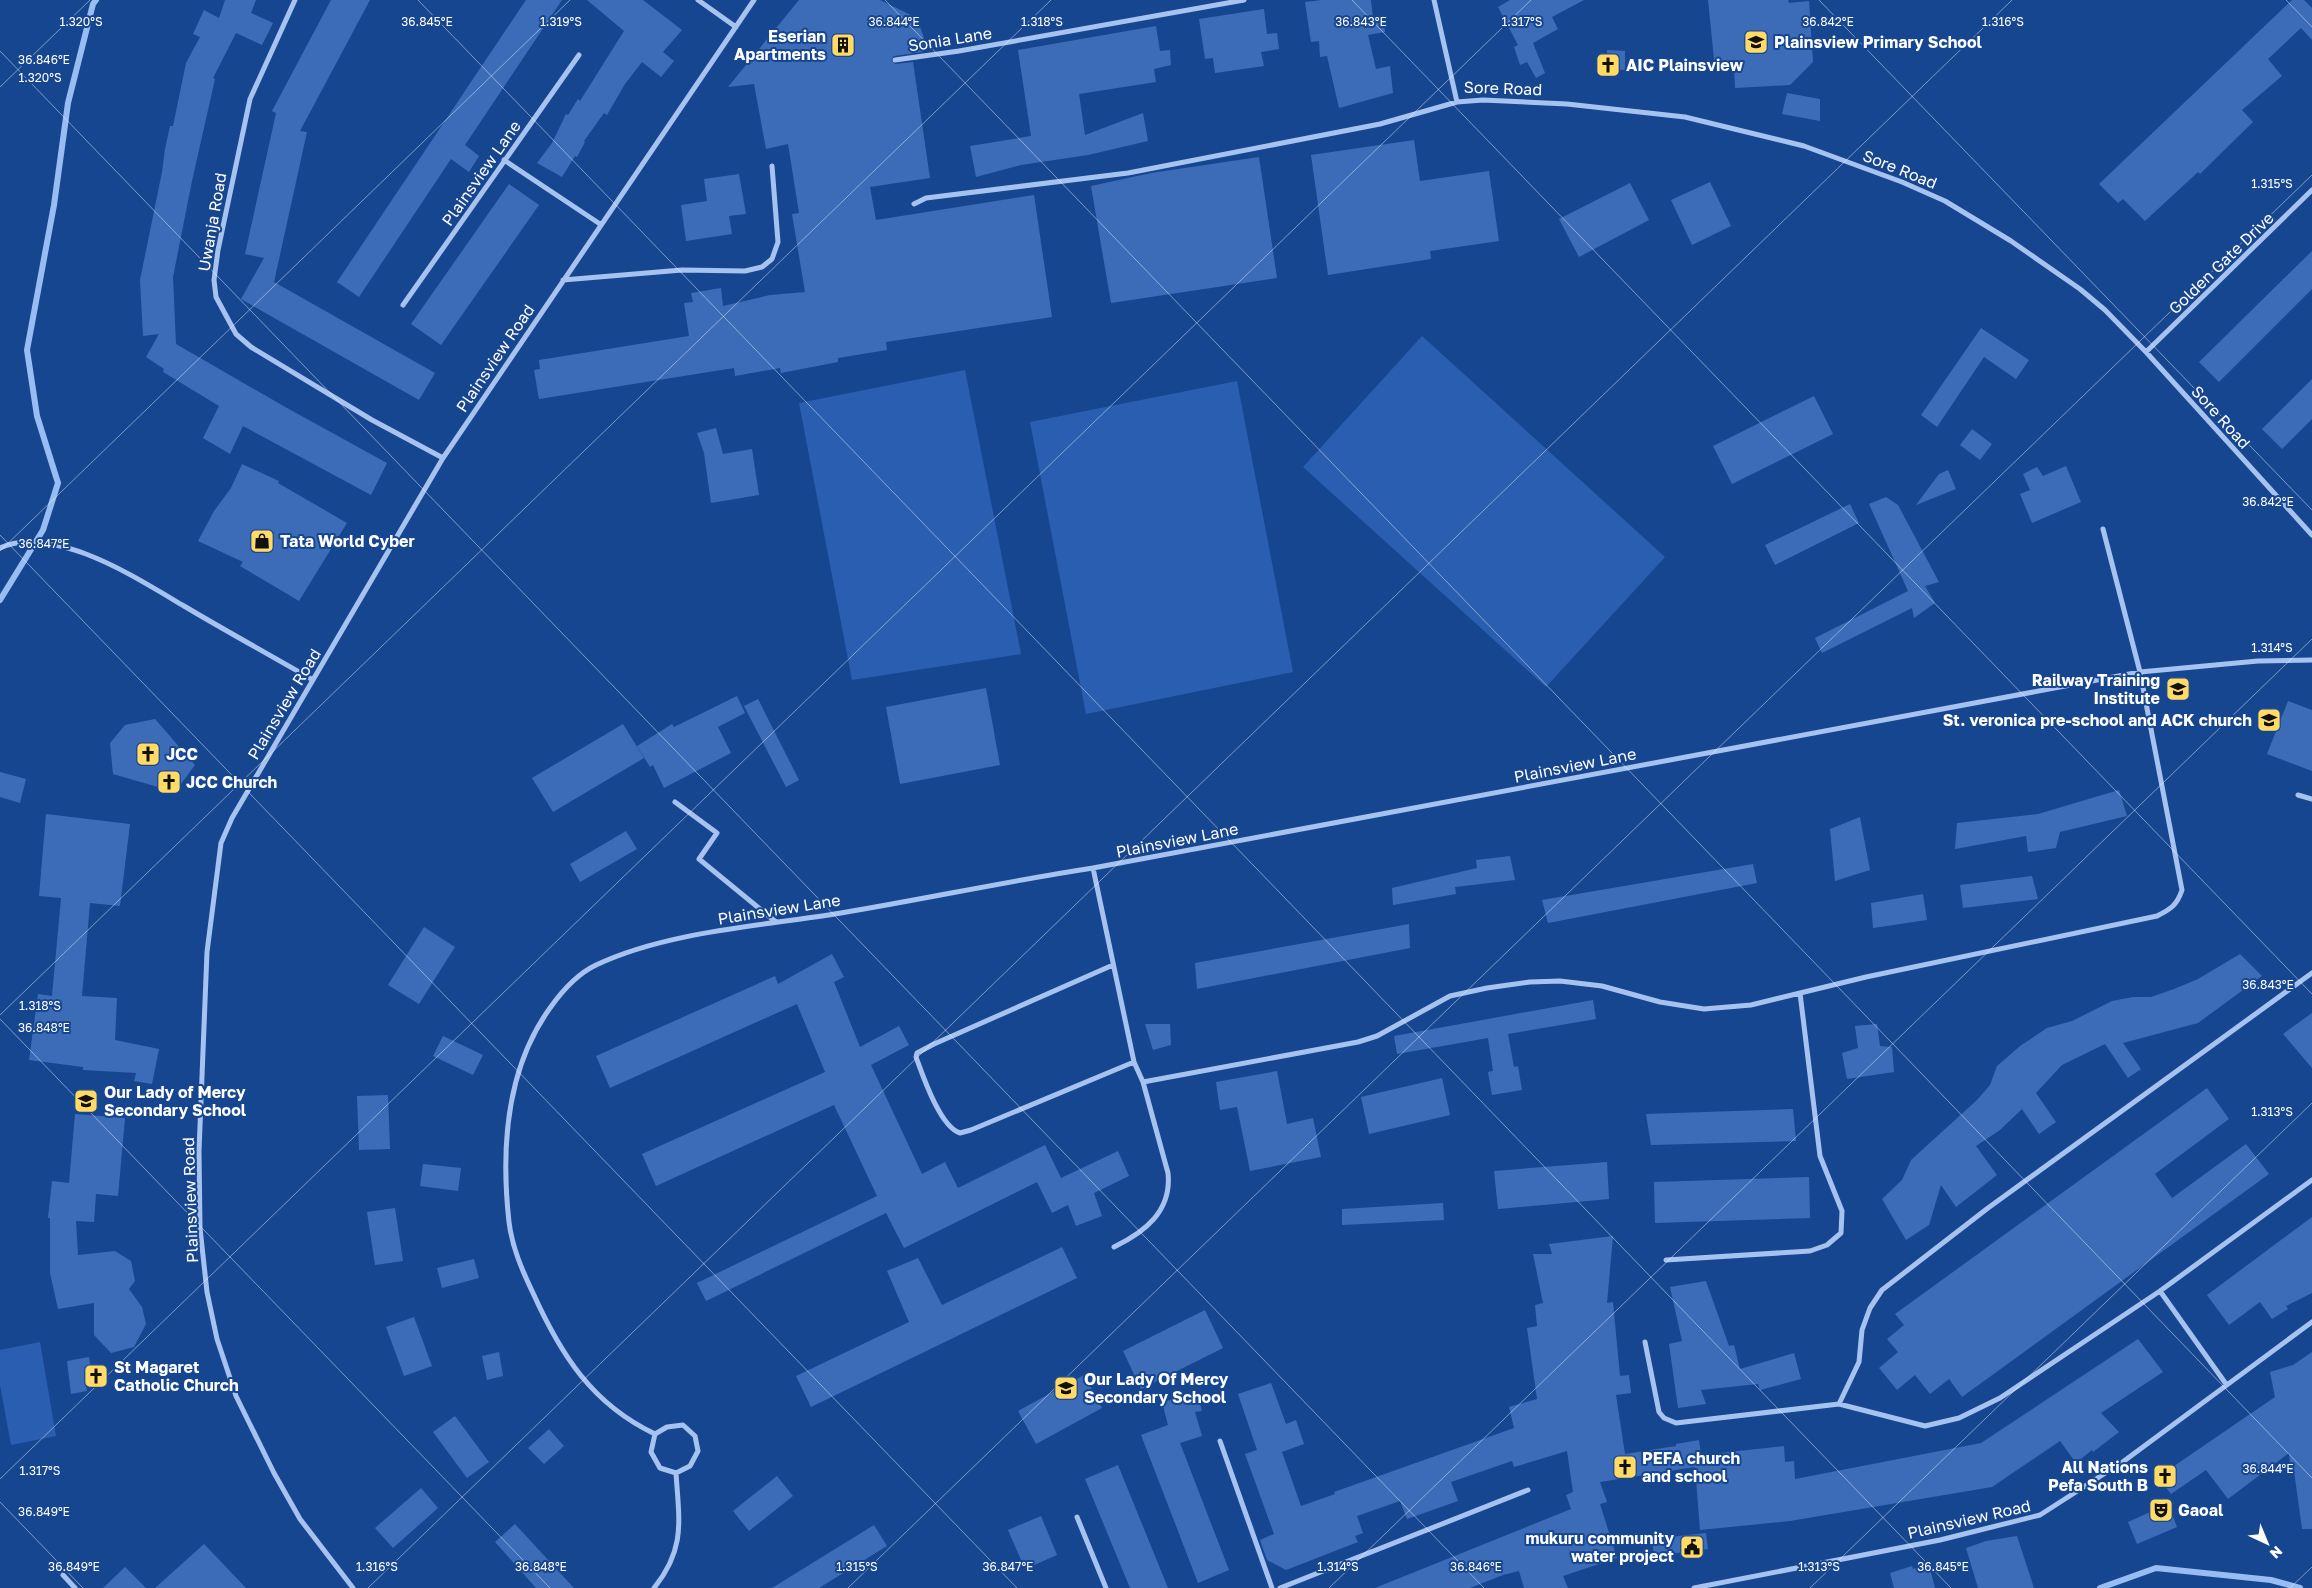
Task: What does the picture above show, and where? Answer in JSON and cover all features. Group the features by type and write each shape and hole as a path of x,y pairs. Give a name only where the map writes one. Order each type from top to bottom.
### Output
{"street":[{"name":"Uwanja Road","path":"295,0 250,98 218,250 214,280 216,298 236,334 251,346 379,424 443,458"},
{"path":"698,0 736,27"},
{"name":"Plainsview Road","path":"349,1587 286,1496 236,1396 218,1339 207,1292 200,1228 199,1151 207,952 221,843 232,818 443,458 600,224 754,0"},
{"name":"Sonia Lane","path":"895,60 959,51 1244,0"},
{"name":"Sore Road","path":"1434,0 1457,102 1483,100 1568,104 1685,117 1804,146 1945,201 2011,241 2080,289 2105,310 2146,352 2312,535"},
{"name":"Plainsview Lane","path":"404,305 579,55"},
{"path":"914,204 926,198 1128,173 1380,124 1457,102"},
{"path":"504,160 600,224"},
{"path":"563,280 682,270 745,271 762,267 772,259 778,242 772,166"},
{"name":"Golden Gate Drive","path":"2146,352 2312,190"},
{"path":"1143,1082 1358,1042 1377,1036 1450,996 1521,983 1560,981 1602,986 1660,1002 1704,1009 1751,1005 1876,975 2157,916 2170,910 2178,903 2182,890 2140,672 2103,530"},
{"path":"0,548 9,544 27,542 58,546 84,554 169,597 313,680"},
{"name":"Plainsview Lane","path":"655,1434 630,1422 594,1390 572,1366 551,1333 511,1239 505,1185 515,1079 535,1029 564,988 594,965 642,948 722,930 840,913 1093,868 2140,672 2258,661 2312,660"},
{"path":"2298,795 2312,799"},
{"path":"675,802 717,833 699,859 776,922"},
{"path":"1093,868 1134,1062 1143,1082 1168,1173 1169,1187 1166,1201 1153,1221 1130,1239 1114,1247"},
{"path":"1113,965 934,1044 917,1053 916,1057 941,1115 949,1127 960,1133 1134,1062"},
{"path":"1839,1404 1859,1362 1862,1330 1870,1308 1882,1290 1988,1208 2312,973"},
{"path":"1666,1260 1810,1251 1827,1245 1841,1233 1842,1212 1820,1156 1800,993"},
{"path":"1645,1342 1659,1412 1664,1418 1676,1422 1839,1404 1925,1426 1959,1418 2000,1398 2160,1291 2312,1180"},
{"path":"2160,1291 2226,1384"},
{"name":"Plainsview Road","path":"1694,1588 1940,1540 2040,1515 2124,1461 2312,1322"},
{"path":"683,1425 695,1436 698,1451 690,1466 676,1473 660,1468 652,1452 655,1434 667,1427 683,1425"},
{"path":"1220,1441 1272,1588"},
{"path":"654,1588 666,1574 673,1558 680,1531 676,1473"},
{"path":"1280,1588 1528,1490"},
{"path":"1077,1517 1106,1588"},
{"path":"63,1575 75,1588"}],"shaded area":[{"path":"1422,336 1665,557 1546,687 1303,467"},
{"path":"965,370 1021,654 852,680 799,403"},
{"path":"1237,381 1293,672 1086,714 1030,422"},
{"path":"40,1342 56,1436 11,1445 0,1385 0,1350"}],"building":[{"path":"225,0 256,0 251,13 273,23 262,45 236,33 213,78 215,79 173,277 176,344 387,463 371,495 243,426 230,454 203,438 219,406 163,372 164,369 146,357 159,334 143,336 140,280 170,126 173,126 186,63 200,37 193,34 204,10 219,18"},
{"path":"331,0 370,0 300,131 307,132 274,282 435,373 419,400 241,299 264,258 245,254 276,113 272,111"},
{"path":"526,0 562,0 465,145 479,156 469,172 451,159 359,297 337,282"},
{"path":"587,0 643,0 682,30 663,52 674,61 661,77 642,62 625,84 607,115 604,113 584,141 577,157 575,156 562,177 537,163 552,143 566,114 568,115 578,99 580,101 624,31"},
{"path":"799,0 880,0 917,18 924,38 923,52 894,56 891,60 895,64 913,62 930,178 870,187 876,220 1034,195 1052,317 886,342 887,350 838,358 838,362 781,373 780,368 735,376 734,368 539,399 534,370 540,369 539,360 689,336 684,303 693,302 691,293 721,288 723,306 770,295 805,292 792,214 799,213 788,144 766,149 754,84 728,87"},
{"path":"1371,0 1373,18 1383,17 1385,32 1368,35 1376,69 1390,66 1393,93 1339,108 1327,56 1320,57 1319,41 1311,42 1305,2"},
{"path":"1510,0 1584,0 1552,17 1558,29 1533,43 1545,73 1536,78 1527,62 1520,65 1514,47 1518,45 1498,7"},
{"path":"1708,0 1788,0 1789,3 1809,1 1813,62 1790,85 1735,88 1734,67 1715,69"},
{"path":"2292,0 2304,0 2312,8 2312,40 2301,28 2268,59 2282,76 2242,110 2253,122 2200,174 2198,172 2145,221 2123,199 2118,203 2099,184"},
{"path":"1264,9 1267,34 1277,33 1279,49 1261,52 1264,66 1215,73 1213,58 1205,59 1199,19"},
{"path":"1156,26 1160,51 1170,50 1171,65 1154,69 1156,82 1079,94 1085,135 1143,113 1148,141 1088,155 1021,165 976,177 970,146 1031,136 1018,50"},
{"path":"1607,50 1625,51 1625,70 1607,69"},
{"path":"1787,93 1820,99 1820,121 1782,114"},
{"path":"1414,140 1420,181 1489,171 1499,241 1430,251 1431,259 1328,275 1311,155"},
{"path":"1259,157 1277,278 1111,303 1091,186 1151,173"},
{"path":"739,174 746,214 729,216 732,234 686,241 681,205 707,201 704,179"},
{"path":"1710,182 1731,226 1692,245 1671,200"},
{"path":"1630,183 1649,220 1579,257 1559,219"},
{"path":"509,184 539,205 441,345 411,324"},
{"path":"2312,251 2312,289 2219,382 2199,362"},
{"path":"1981,328 2029,360 2016,379 1984,357 1937,427 1921,415"},
{"path":"2312,379 2312,419 2282,449 2262,429"},
{"path":"1814,396 1833,434 1732,484 1713,446"},
{"path":"716,428 723,454 752,449 759,495 711,503 704,453 697,433"},
{"path":"1972,429 1992,444 1980,460 1960,445"},
{"path":"242,464 279,481 278,483 347,523 299,601 240,566 243,562 198,541 214,511 231,488"},
{"path":"2066,466 2081,502 2032,523 2020,494 2030,490 2023,474 2037,467 2043,476"},
{"path":"1948,470 1956,489 1916,505 1939,474"},
{"path":"1886,497 1898,505 1939,582 1925,586 1935,603 1914,618 1912,608 1822,653 1815,638 1908,591 1869,504"},
{"path":"1850,504 1859,523 1775,565 1765,545"},
{"path":"986,688 1000,765 900,784 886,707"},
{"path":"737,696 745,713 718,727 731,753 664,788 653,765 650,767 637,746 672,724 674,727"},
{"path":"758,699 799,780 786,787 744,706"},
{"path":"2288,701 2312,710 2312,771 2267,754"},
{"name":"JCC","path":"155,719 195,765 175,792 113,774 110,743 125,725"},
{"path":"623,724 644,758 553,812 532,778"},
{"path":"0,772 26,779 20,803 0,797"},
{"path":"2119,790 2127,816 2060,832 2056,848 2028,852 2026,836 1955,849 1957,823 2038,814"},
{"path":"46,814 130,824 120,906 90,903 82,996 117,998 115,1040 159,1049 152,1084 134,1081 136,1073 83,1070 83,1067 29,1060 38,994 52,996 61,898 39,896"},
{"path":"1860,817 1870,870 1835,881 1830,829"},
{"path":"626,831 637,849 580,882 570,864"},
{"path":"1510,856 1515,880 1455,887 1456,894 1393,905 1392,888 1477,868 1476,860"},
{"path":"1753,864 1757,883 1548,923 1542,900"},
{"path":"2032,876 2038,899 1963,908 1960,885"},
{"path":"1923,894 1927,920 1873,928 1871,903"},
{"path":"1409,924 1410,948 1197,989 1195,963"},
{"path":"424,927 455,947 419,1004 388,985"},
{"path":"832,954 844,977 834,982 860,1047 899,1026 909,1045 871,1065 922,1174 945,1162 958,1188 1045,1145 1061,1178 1118,1151 1129,1176 1094,1193 1102,1216 1076,1226 1068,1205 1052,1213 1037,1182 904,1248 886,1213 706,1301 697,1283 877,1196 834,1105 656,1186 642,1154 825,1072 797,1004 610,1088 596,1056 775,976 778,984"},
{"path":"2240,954 2262,976 2198,1023 2123,1043 2141,1069 2128,1078 2105,1044 2062,1065 2036,1093 2056,1122 2039,1134 2022,1109 2000,1130 1976,1146 1997,1175 1956,1207 1941,1185 1929,1225 1906,1240 1882,1199 1902,1180 1911,1160 1977,1100 1990,1085 1997,1066 2020,1046 2047,1028 2072,1021 2112,1001 2133,997 2151,997 2198,979"},
{"path":"1593,1000 1596,1019 1508,1034 1514,1067 1518,1066 1522,1090 1492,1095 1488,1072 1493,1071 1488,1038 1397,1054 1394,1036"},
{"path":"2312,1013 2312,1068 2283,1034"},
{"path":"1145,1024 1170,1024 1171,1045 1153,1050"},
{"path":"1877,1024 1880,1046 1892,1047 1894,1072 1847,1079 1842,1053 1858,1048 1855,1026"},
{"path":"443,1036 483,1055 473,1075 433,1056"},
{"path":"1277,1071 1287,1124 1313,1118 1321,1157 1250,1171 1237,1107 1220,1110 1216,1082"},
{"path":"1442,1078 1450,1115 1369,1134 1361,1097"},
{"path":"2207,1088 2229,1119 2155,1174 2172,1198 2246,1144 2269,1174 1962,1397 1949,1379 1930,1394 1915,1375 1897,1390 1879,1368 1898,1352 1887,1339 1904,1325 1895,1314"},
{"path":"388,1095 390,1149 359,1150 357,1096"},
{"path":"1793,1109 1796,1141 1651,1145 1646,1114"},
{"path":"75,1114 125,1118 118,1196 96,1194 94,1222 76,1221 78,1255 115,1251 131,1261 135,1281 129,1289 142,1307 146,1324 134,1347 111,1353 94,1335 94,1303 58,1309 50,1273 50,1218 48,1218 52,1181 69,1183"},
{"path":"1607,1162 1609,1199 1498,1209 1494,1171"},
{"path":"423,1164 461,1168 458,1191 420,1186"},
{"path":"1809,1177 1810,1218 1655,1223 1654,1182"},
{"path":"1443,1203 1444,1220 1342,1225 1342,1209"},
{"path":"395,1208 403,1261 375,1265 367,1212"},
{"path":"2312,1217 2312,1293 2286,1306 2288,1309 2272,1319 2260,1302 2229,1325 2207,1295"},
{"path":"1613,1236 1607,1303 1613,1302 1620,1376 1629,1375 1631,1393 1616,1395 1625,1454 1676,1446 1676,1444 1699,1440 1701,1455 1784,1446 1785,1462 1794,1461 1795,1479 1981,1443 2138,1339 2163,1372 2101,1413 2119,1432 2093,1452 2092,1450 2076,1463 2060,1441 1992,1487 1790,1521 1700,1530 1695,1467 1600,1482 1607,1502 1600,1504 1617,1558 1563,1576 1568,1588 1524,1588 1519,1571 1470,1588 1375,1588 1571,1509 1566,1495 1573,1492 1567,1451 1514,1467 1512,1461 1451,1482 1458,1501 1407,1519 1400,1501 1357,1516 1363,1533 1355,1536 1358,1542 1286,1570 1267,1560 1260,1540 1274,1534 1245,1454 1257,1450 1238,1394 1271,1383 1286,1424 1296,1420 1304,1444 1282,1452 1301,1506 1335,1494 1334,1492 1514,1428 1509,1407 1537,1399 1527,1328 1537,1326 1535,1305 1543,1303 1533,1254 1552,1254 1549,1244"},
{"path":"1062,1247 1077,1278 811,1407 796,1376 909,1322 887,1271 918,1258 942,1305"},
{"path":"474,1259 479,1278 442,1288 437,1268"},
{"path":"1706,1281 1729,1346 1734,1345 1740,1369 1794,1353 1801,1379 1760,1390 1758,1384 1701,1390 1706,1404 1678,1408 1669,1344 1682,1341 1670,1287"},
{"path":"1205,1310 1223,1348 1141,1389 1123,1351"},
{"path":"414,1317 432,1366 404,1376 386,1327"},
{"path":"499,1352 503,1376 487,1380 482,1356"},
{"path":"2312,1352 2312,1529 2302,1529 2294,1471 2291,1472 2289,1453 2228,1499 2206,1470 2171,1494 2158,1477 2275,1397 2270,1372 2293,1365"},
{"path":"89,1357 93,1382 86,1384 87,1391 71,1394 67,1361"},
{"path":"1084,1375 1102,1408 1036,1444 1018,1411"},
{"path":"1197,1393 1202,1411 1195,1412 1202,1436 1180,1443 1229,1570 1198,1583 1141,1435 1168,1425 1162,1402"},
{"path":"455,1416 489,1462 467,1478 433,1432"},
{"path":"549,1429 564,1446 544,1464 528,1448"},
{"path":"1118,1465 1168,1588 1130,1588 1085,1479"},
{"path":"777,1476 793,1496 749,1531 733,1511"},
{"path":"421,1488 438,1508 393,1548 375,1528"},
{"path":"2168,1504 2177,1527 2137,1544 2128,1522"},
{"path":"1041,1516 1057,1555 1025,1569 1008,1530"},
{"path":"515,1524 574,1588 536,1588 495,1542"},
{"path":"874,1525 887,1546 819,1588 772,1588"},
{"path":"1706,1533 1708,1549 1654,1556 1652,1539"},
{"path":"2017,1536 2034,1588 1978,1588 1966,1548 1986,1541"},
{"path":"204,1544 246,1588 155,1588"},
{"path":"1929,1565 1935,1588 1894,1588 1890,1573 1912,1566 1913,1569"},
{"path":"125,1567 146,1588 103,1588"}],"waterway":[{"path":"0,600 43,530 58,483 37,416 27,350 54,205 68,103 93,4 96,0"},
{"path":"2100,1588 2156,1568 2271,1580 2300,1588"}],"place":[{"name":"Plainsview Primary School","path":"1756,42"},
{"name":"Eserian Apartments","path":"843,45"},
{"name":"AIC Plainsview","path":"1608,65"},
{"name":"Tata World Cyber","path":"262,541"},
{"name":"Railway Training Institute","path":"2178,689"},
{"name":"St. veronica pre-school and ACK church","path":"2269,720"},
{"name":"JCC","path":"148,754"},
{"name":"JCC Church","path":"169,782"},
{"name":"Our Lady of Mercy Secondary School","path":"86,1101"},
{"name":"St Magaret Catholic Church","path":"96,1376"},
{"name":"Our Lady Of Mercy Secondary School","path":"1066,1388"},
{"name":"PEFA church and school","path":"1625,1467"},
{"name":"All Nations Pefa South B","path":"2165,1476"},
{"name":"Gaoal","path":"2161,1510"},
{"name":"mukuru community water project","path":"1692,1547"}]}
